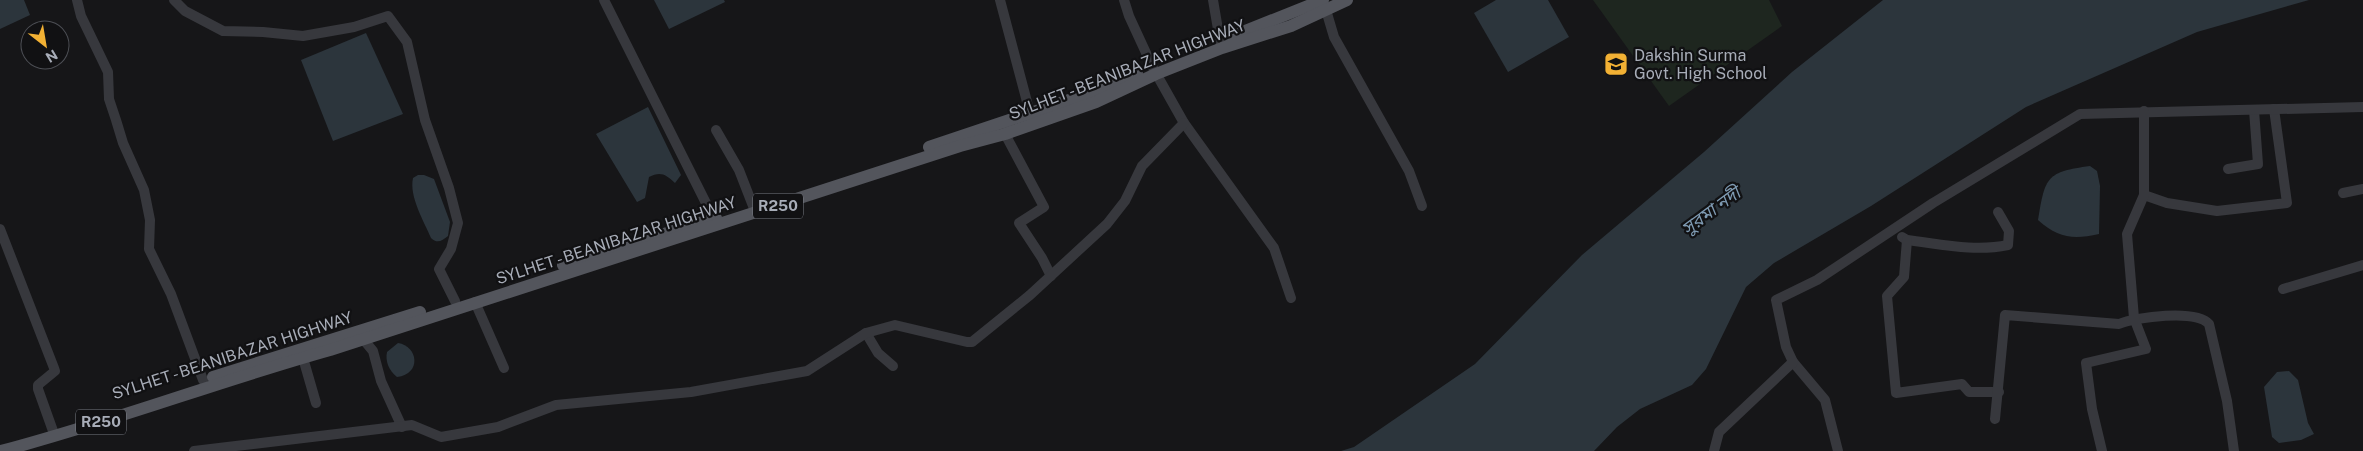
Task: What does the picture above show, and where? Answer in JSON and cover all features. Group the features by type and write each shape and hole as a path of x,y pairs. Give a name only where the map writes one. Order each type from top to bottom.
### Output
{"main road":[{"name":"SYLHET - BEANIBAZAR HIGHWAY","path":"1,451 55,437 264,368 304,358 703,231 950,149 1005,134 1096,102 1155,71 1220,41 1324,5 1347,0"},
{"name":"SYLHET - BEANIBAZAR HIGHWAY","path":"0,444 53,431 255,362 714,219 1291,26 1324,5"}],"street":[{"path":"77,0 81,16 108,72 109,99 123,143 137,170 144,190 150,220 149,248 171,294 204,380"},
{"path":"174,0 185,11 223,31 303,36 354,27 388,16 407,42 425,120 449,188 458,223 451,249 439,269 455,301"},
{"path":"604,0 714,219"},
{"path":"1000,0 1030,114"},
{"path":"1124,0 1129,16 1155,71 1184,124 1274,248 1291,298"},
{"path":"1213,0 1220,41"},
{"path":"1324,5 1334,37 1410,171 1422,206"},
{"path":"1838,451 1825,400 1793,362 1786,347 1776,300 1817,280 1942,198 2080,114 2363,107"},
{"path":"2228,169 2258,164 2254,110"},
{"path":"2144,195 2167,203 2217,211 2287,203 2274,110"},
{"path":"2102,451 2092,410 2086,363 2146,349 2134,318 2127,234 2144,195 2144,112"},
{"path":"1012,120 1005,134 1044,207 1018,224 1042,258 1051,276"},
{"path":"194,451 221,446 323,437 412,425 441,437 498,427 556,405 690,392 807,371 866,332 895,325 972,342 1051,276 1107,224 1125,201 1142,166 1184,124"},
{"path":"716,130 739,170 753,206"},
{"path":"2343,193 2363,190"},
{"path":"1893,230 1907,240 1972,248 1991,248 2008,245 2009,231 1998,212"},
{"path":"0,228 54,368 54,371 38,385 53,431"},
{"path":"1907,240 1904,277 1887,296 1896,394 1962,384 1969,392 2000,392"},
{"path":"2283,288 2363,265"},
{"path":"475,302 504,368"},
{"path":"1995,419 2000,392 2006,315 2119,324 2134,318 2163,316 2202,318 2209,324 2227,401 2234,451"},
{"path":"866,332 878,353 894,366"},
{"path":"363,339 373,351 381,381 402,427"},
{"path":"304,358 316,403"},
{"path":"1714,451 1719,432 1793,362"}],"shaded area":[{"path":"1593,0 1769,0 1782,26 1669,106"}],"water":[{"path":"0,0 24,0 30,15 0,29"},
{"path":"654,0 724,0 725,2 669,29"},
{"path":"1496,0 1548,0 1569,37 1508,72 1474,13"},
{"name":"সুরমা নদী","path":"1883,0 2309,0 2197,32 2026,107 1871,206 1774,263 1746,287 1706,369 1692,385 1640,409 1617,427 1594,451 1341,451 1354,447 1475,364 1582,255 1704,152 1792,72"},
{"path":"366,33 403,114 333,141 301,60"},
{"path":"648,107 681,175 675,183 663,174 649,177 645,198 637,202 596,134"},
{"path":"2090,166 2097,171 2100,186 2099,234 2074,237 2052,231 2038,220 2046,185 2056,174"},
{"path":"418,175 434,179 450,222 448,236 440,241 435,241 431,238 415,201 412,185 413,178"},
{"path":"398,343 410,349 413,354 414,366 405,375 397,377 387,362 387,352"},
{"path":"2289,371 2298,380 2308,423 2314,434 2301,440 2279,443 2272,437 2264,387 2277,372"}],"place":[{"name":"Dakshin Surma Govt. High School","path":"1616,64"}]}
